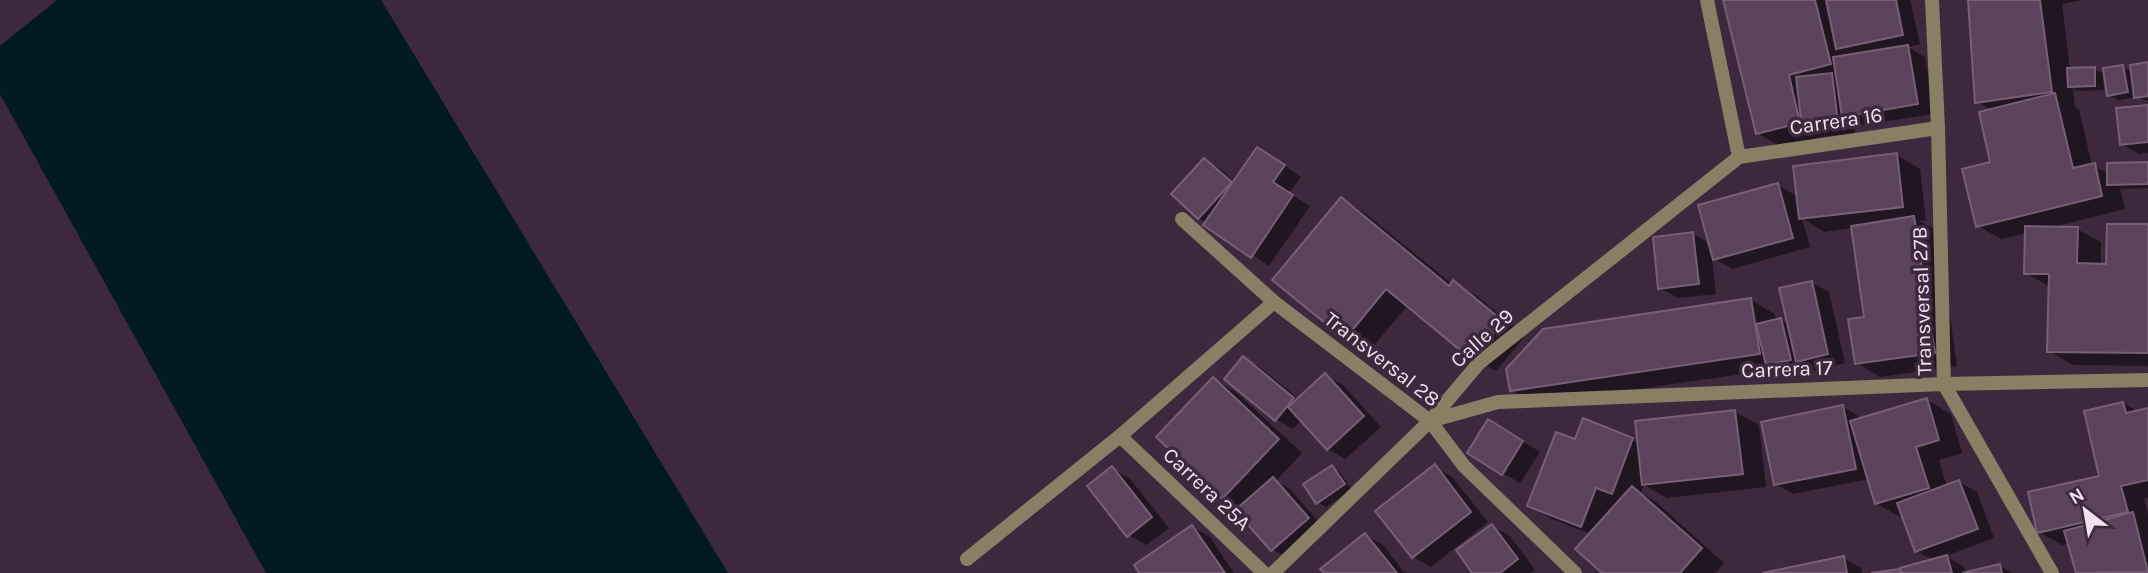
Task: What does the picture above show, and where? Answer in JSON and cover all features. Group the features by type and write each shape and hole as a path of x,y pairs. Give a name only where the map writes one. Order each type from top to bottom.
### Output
{"street":[{"path":"1707,0 1739,157"},
{"name":"Transversal 27B","path":"1932,0 1944,384 2052,573"},
{"name":"Carrera 16","path":"1739,157 1938,128"},
{"name":"Calle 29","path":"1273,573 1430,421 1479,363 1739,157"},
{"name":"Transversal 28","path":"1182,219 1274,302 1430,421 1464,466 1574,573"},
{"path":"967,559 1120,436 1274,302"},
{"name":"Carrera 17","path":"1430,421 1497,402 1944,384 2148,380"},
{"name":"Carrera 25A","path":"1120,436 1264,573"}],"water":[{"path":"57,0 381,0 728,573 266,573 0,94 0,46"}],"building":[{"path":"1723,0 1815,0 1831,64 1789,75 1800,123 1756,134"},
{"path":"1826,0 1896,0 1903,35 1836,49"},
{"path":"1968,0 2040,0 2052,92 1975,103"},
{"path":"1908,45 1918,104 1842,117 1833,57"},
{"path":"2148,62 2148,96 2134,98 2130,65"},
{"path":"2123,65 2128,92 2107,96 2103,68"},
{"path":"2095,67 2095,86 2068,87 2067,68"},
{"path":"1832,73 1838,123 1802,128 1796,77"},
{"path":"2055,93 2073,168 2095,163 2102,196 1976,227 1962,169 1990,162 1979,112"},
{"path":"2148,105 2148,142 2120,145 2116,108"},
{"path":"1257,147 1285,165 1273,182 1293,195 1251,258 1203,225"},
{"path":"1897,153 1903,207 1799,219 1793,166"},
{"path":"1204,158 1232,182 1198,219 1171,194"},
{"path":"2148,162 2148,184 2107,185 2107,163"},
{"path":"1778,183 1793,238 1713,260 1698,205"},
{"path":"1341,197 1449,286 1453,280 1503,321 1471,359 1386,289 1345,339 1272,280"},
{"path":"1914,216 1935,353 1855,364 1848,319 1864,317 1851,226"},
{"path":"2107,224 2148,224 2148,353 2047,352 2049,274 2024,274 2025,226 2078,227 2077,263 2106,264"},
{"path":"1693,232 1699,284 1658,289 1653,237"},
{"path":"1812,281 1828,354 1796,362 1779,288"},
{"path":"1751,298 1760,354 1510,391 1506,369 1543,329"},
{"path":"1781,318 1791,360 1766,365 1756,324"},
{"path":"1243,356 1294,398 1275,421 1224,379"},
{"path":"1325,373 1364,416 1327,450 1288,407"},
{"path":"1213,377 1279,439 1222,499 1156,437"},
{"path":"1927,398 1939,440 1916,447 1929,488 1875,504 1850,421"},
{"path":"2123,402 2126,413 2148,408 2148,480 2121,486 2128,512 2037,533 2028,492 2099,476 2084,411"},
{"path":"1843,405 1856,469 1774,485 1761,422"},
{"path":"1735,410 1743,474 1642,485 1635,421"},
{"path":"1583,418 1633,438 1612,494 1596,488 1581,527 1527,506 1556,432 1575,439"},
{"path":"1488,419 1523,441 1502,475 1467,453"},
{"path":"1435,464 1471,512 1412,558 1375,511"},
{"path":"1332,465 1345,484 1316,504 1303,484"},
{"path":"1112,466 1152,517 1127,537 1087,486"},
{"path":"1273,477 1309,518 1271,551 1235,510"},
{"path":"1959,480 1978,529 1915,552 1897,503"},
{"path":"1632,486 1702,548 1680,573 1602,573 1575,549"},
{"path":"2133,512 2148,572 2076,573 2064,531"},
{"path":"1492,524 1518,559 1500,573 1472,573 1456,550"},
{"path":"1192,525 1225,573 1139,573 1134,565"},
{"path":"1365,533 1397,573 1324,573 1320,569"},
{"path":"1947,555 1952,573 1902,573 1900,568"},
{"path":"1844,556 1847,573 1762,573"},
{"path":"2000,564 2002,573 1962,573"},
{"path":"1900,569 1900,573 1871,573"}]}
